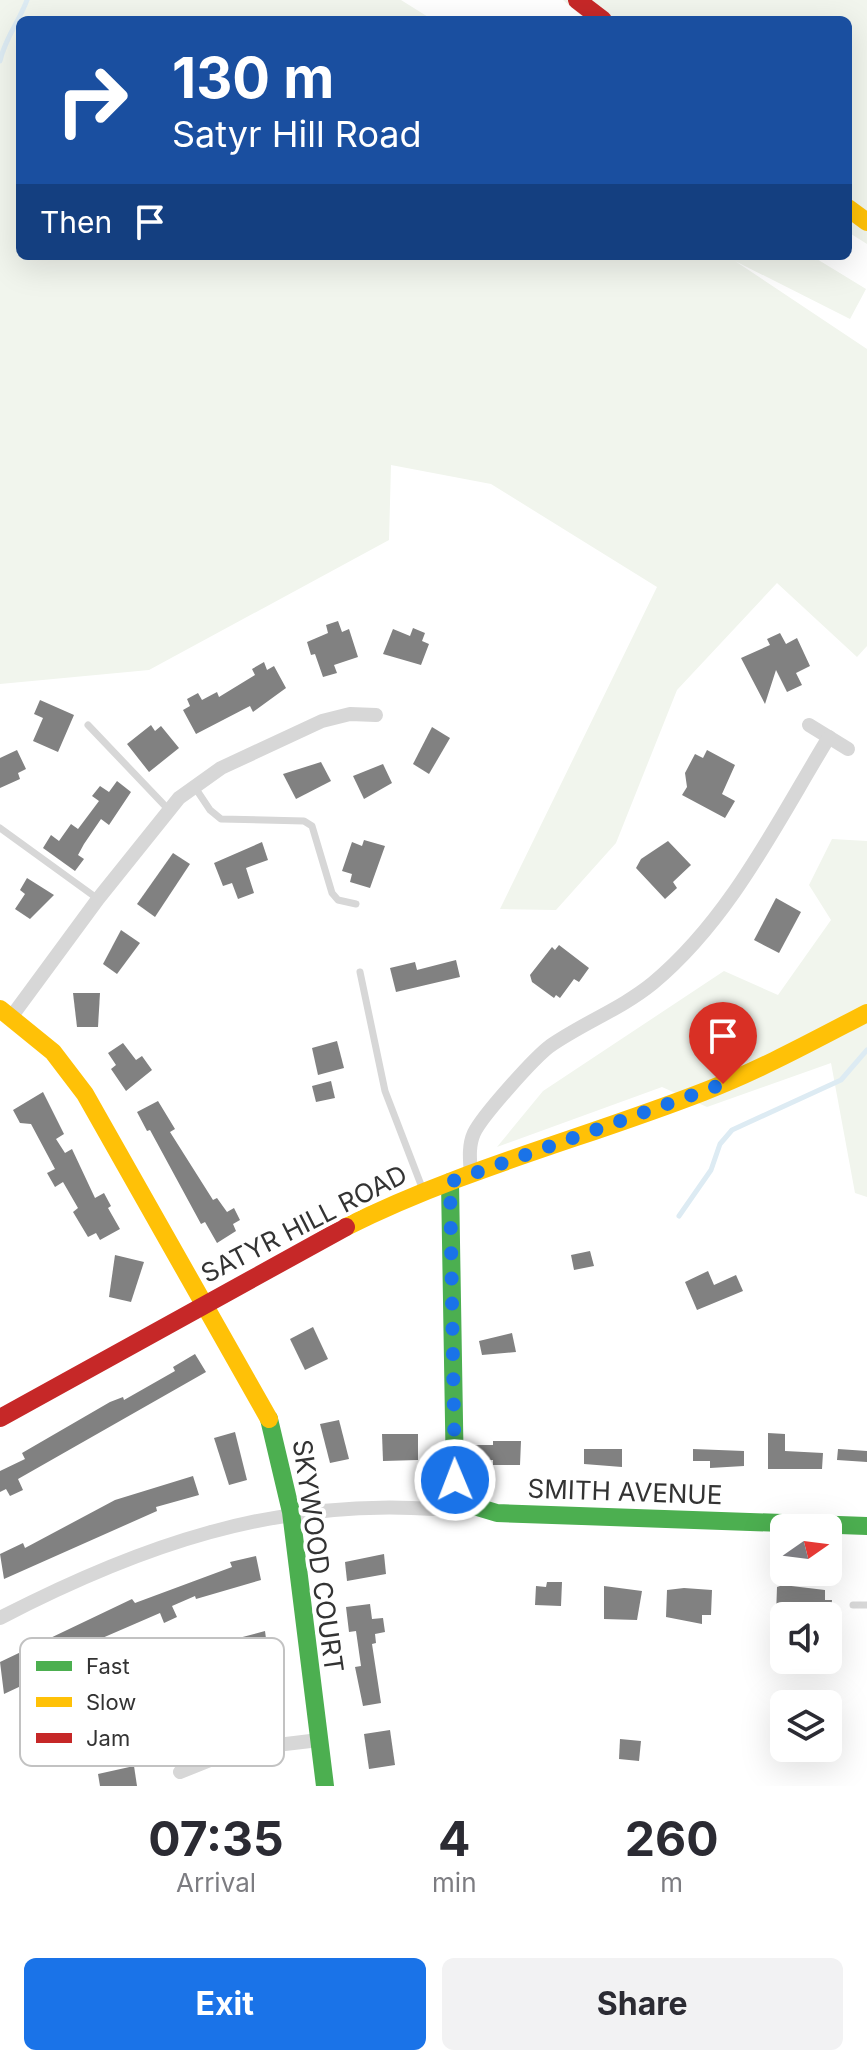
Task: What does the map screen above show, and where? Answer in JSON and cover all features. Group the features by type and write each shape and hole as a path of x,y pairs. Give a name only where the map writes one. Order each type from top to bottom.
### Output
{"street":[{"path":"577,0 598,16"},
{"path":"6,1012 168,809 194,786 267,744 322,721 350,714 376,715"},
{"path":"809,725 848,749"},
{"path":"471,1175 474,1134 549,1047 627,1002 680,958 706,931 727,903 829,737"},
{"name":"SKYWOOD COURT","path":"6,1012 53,1052 85,1094 269,1417 291,1512 325,1786"},
{"name":"SATYR HILL ROAD","path":"0,1418 337,1230 450,1182 717,1087 867,1013"},
{"name":"SMITH AVENUE","path":"450,1182 455,1480 467,1504 497,1513 867,1526"},
{"path":"0,1618 146,1551 291,1512 363,1506 434,1509"},
{"path":"284,1744 319,1740"},
{"path":"180,1772 195,1766"}],"lane":[{"path":"88,725 168,809"},
{"path":"194,786 221,819 304,821 312,826 332,893 338,900 356,904"},
{"path":"0,828 98,899"},
{"path":"360,972 385,1091 424,1192"},
{"path":"853,1605 867,1605"}],"shaded area":[{"path":"0,0 401,0 427,16 16,16 16,260 819,260 866,289 850,319 735,261 867,349 867,646 857,657 777,583 677,690 616,843 556,910 500,909 657,587 491,484 391,465 389,540 149,670 0,684"},
{"path":"563,0 867,0 867,244 852,235 852,16 581,16"},
{"path":"832,839 867,841 867,1197 855,1193 831,1063 707,1107 662,1087 497,1147 543,1091 724,971 778,995 831,920 809,885"}],"building":[{"path":"338,621 342,632 349,629 358,657 334,665 337,673 323,677 307,642 328,633 326,625"},
{"path":"413,628 425,633 422,641 429,644 421,665 383,654 393,629 410,636"},
{"path":"780,633 786,644 797,638 810,666 796,673 802,685 787,692 776,670 765,704 741,658 770,645 767,639"},
{"path":"264,662 267,670 274,666 286,688 253,712 250,706 196,734 183,710 190,706 187,699 198,693 202,700 217,692 219,697 255,675 252,669"},
{"path":"40,700 74,715 58,752 33,741 43,718 34,714"},
{"path":"151,725 155,731 161,726 179,748 149,772 127,744"},
{"path":"432,727 450,738 429,774 413,764"},
{"path":"17,750 26,769 18,773 20,779 0,788 0,758"},
{"path":"707,750 735,765 722,794 735,801 725,818 682,795 687,787 685,773 695,754 703,758"},
{"path":"321,762 331,781 296,799 283,774"},
{"path":"383,764 392,783 364,799 353,776"},
{"path":"117,781 131,792 109,825 101,819 78,855 84,859 75,871 43,848 51,835 59,841 71,824 78,829 99,801 92,796 100,786 109,792"},
{"path":"364,840 385,846 370,888 350,882 352,874 342,871 352,842 362,846"},
{"path":"668,841 691,865 673,882 677,888 665,899 636,868 641,859"},
{"path":"262,842 268,860 246,868 254,893 238,899 232,883 223,886 214,863"},
{"path":"173,853 190,864 155,917 137,904"},
{"path":"27,878 54,895 30,919 15,909 25,894 20,890"},
{"path":"776,898 801,912 779,953 754,940"},
{"path":"121,930 140,943 117,974 103,964"},
{"path":"559,945 589,968 579,982 574,979 560,998 556,995 554,998 532,982 530,975 552,947 555,950"},
{"path":"456,960 460,977 396,992 390,968 415,962 417,970"},
{"path":"73,993 100,993 98,1027 77,1027"},
{"path":"337,1041 344,1068 318,1075 312,1048"},
{"path":"123,1043 136,1060 142,1056 152,1070 126,1091 111,1069 116,1065 108,1053"},
{"path":"331,1081 335,1098 316,1102 312,1086"},
{"path":"43,1092 64,1134 56,1139 65,1153 72,1149 95,1198 104,1193 111,1206 108,1208 120,1229 100,1240 96,1233 88,1237 73,1212 78,1208 63,1182 55,1187 47,1173 55,1169 31,1124 20,1123 13,1110"},
{"path":"158,1101 175,1129 170,1132 213,1200 217,1198 227,1212 234,1208 240,1220 233,1224 236,1231 217,1243 205,1222 201,1224 137,1112"},
{"path":"590,1251 594,1266 574,1270 571,1255"},
{"path":"115,1255 144,1262 131,1302 109,1297"},
{"path":"708,1271 714,1285 736,1275 743,1291 697,1310 685,1282"},
{"path":"313,1327 328,1359 305,1370 290,1339"},
{"path":"512,1333 516,1352 482,1355 479,1341"},
{"path":"195,1354 206,1372 18,1479 23,1490 10,1496 6,1489 0,1492 0,1471 25,1459 22,1453 110,1402 123,1397 124,1400 175,1371 173,1367"},
{"path":"339,1420 349,1459 330,1463 320,1424"},
{"path":"235,1432 247,1480 229,1485 214,1438"},
{"path":"768,1433 785,1434 785,1451 823,1453 822,1469 768,1469"},
{"path":"382,1434 418,1434 418,1460 383,1461"},
{"path":"493,1441 521,1441 520,1465 493,1465 493,1460 475,1460 475,1445 493,1445"},
{"path":"584,1449 622,1449 622,1467 584,1464"},
{"path":"693,1449 744,1451 744,1466 710,1468 710,1461 693,1461"},
{"path":"838,1449 867,1451 867,1462 837,1460"},
{"path":"193,1476 199,1495 156,1507 157,1511 4,1579 0,1554 23,1543 25,1548 115,1500"},
{"path":"384,1554 386,1574 347,1581 345,1562"},
{"path":"256,1556 261,1580 196,1599 195,1596 172,1606 177,1617 164,1623 160,1613 102,1638 50,1638 132,1599 135,1603 232,1567 230,1562"},
{"path":"547,1582 562,1582 561,1606 535,1605 536,1586 546,1587"},
{"path":"604,1586 642,1591 637,1620 604,1619"},
{"path":"777,1587 825,1590 825,1600 832,1602 776,1602"},
{"path":"667,1590 712,1590 711,1615 702,1615 702,1624 666,1617"},
{"path":"370,1604 372,1619 383,1618 385,1632 375,1634 376,1643 372,1644 381,1703 363,1706 355,1667 361,1666 356,1631 349,1632 346,1607"},
{"path":"265,1631 266,1638 239,1638"},
{"path":"20,1652 20,1686 4,1694 0,1662"},
{"path":"390,1730 395,1765 369,1769 364,1734"},
{"path":"620,1739 641,1741 639,1761 619,1759"},
{"path":"134,1766 137,1786 100,1786 98,1774"}],"waterway":[{"path":"20,16 27,0"},
{"path":"0,61 16,24"},
{"path":"679,1216 711,1170 720,1144 732,1130 841,1080 867,1050"}],"traffic: fast":[{"path":"450,1182 455,1480 467,1504 497,1513 867,1526"},
{"path":"269,1419 291,1512 325,1786"}],"traffic: slow":[{"path":"852,211 867,222"},
{"path":"0,1009 53,1052 85,1094 269,1419"},
{"path":"346,1227 433,1188 724,1083 867,1013"}],"traffic: jam":[{"path":"577,0 598,16"},
{"path":"0,1418 346,1227"}],"route":[{"path":"455,1480 450,1182 723,1084"}]}
